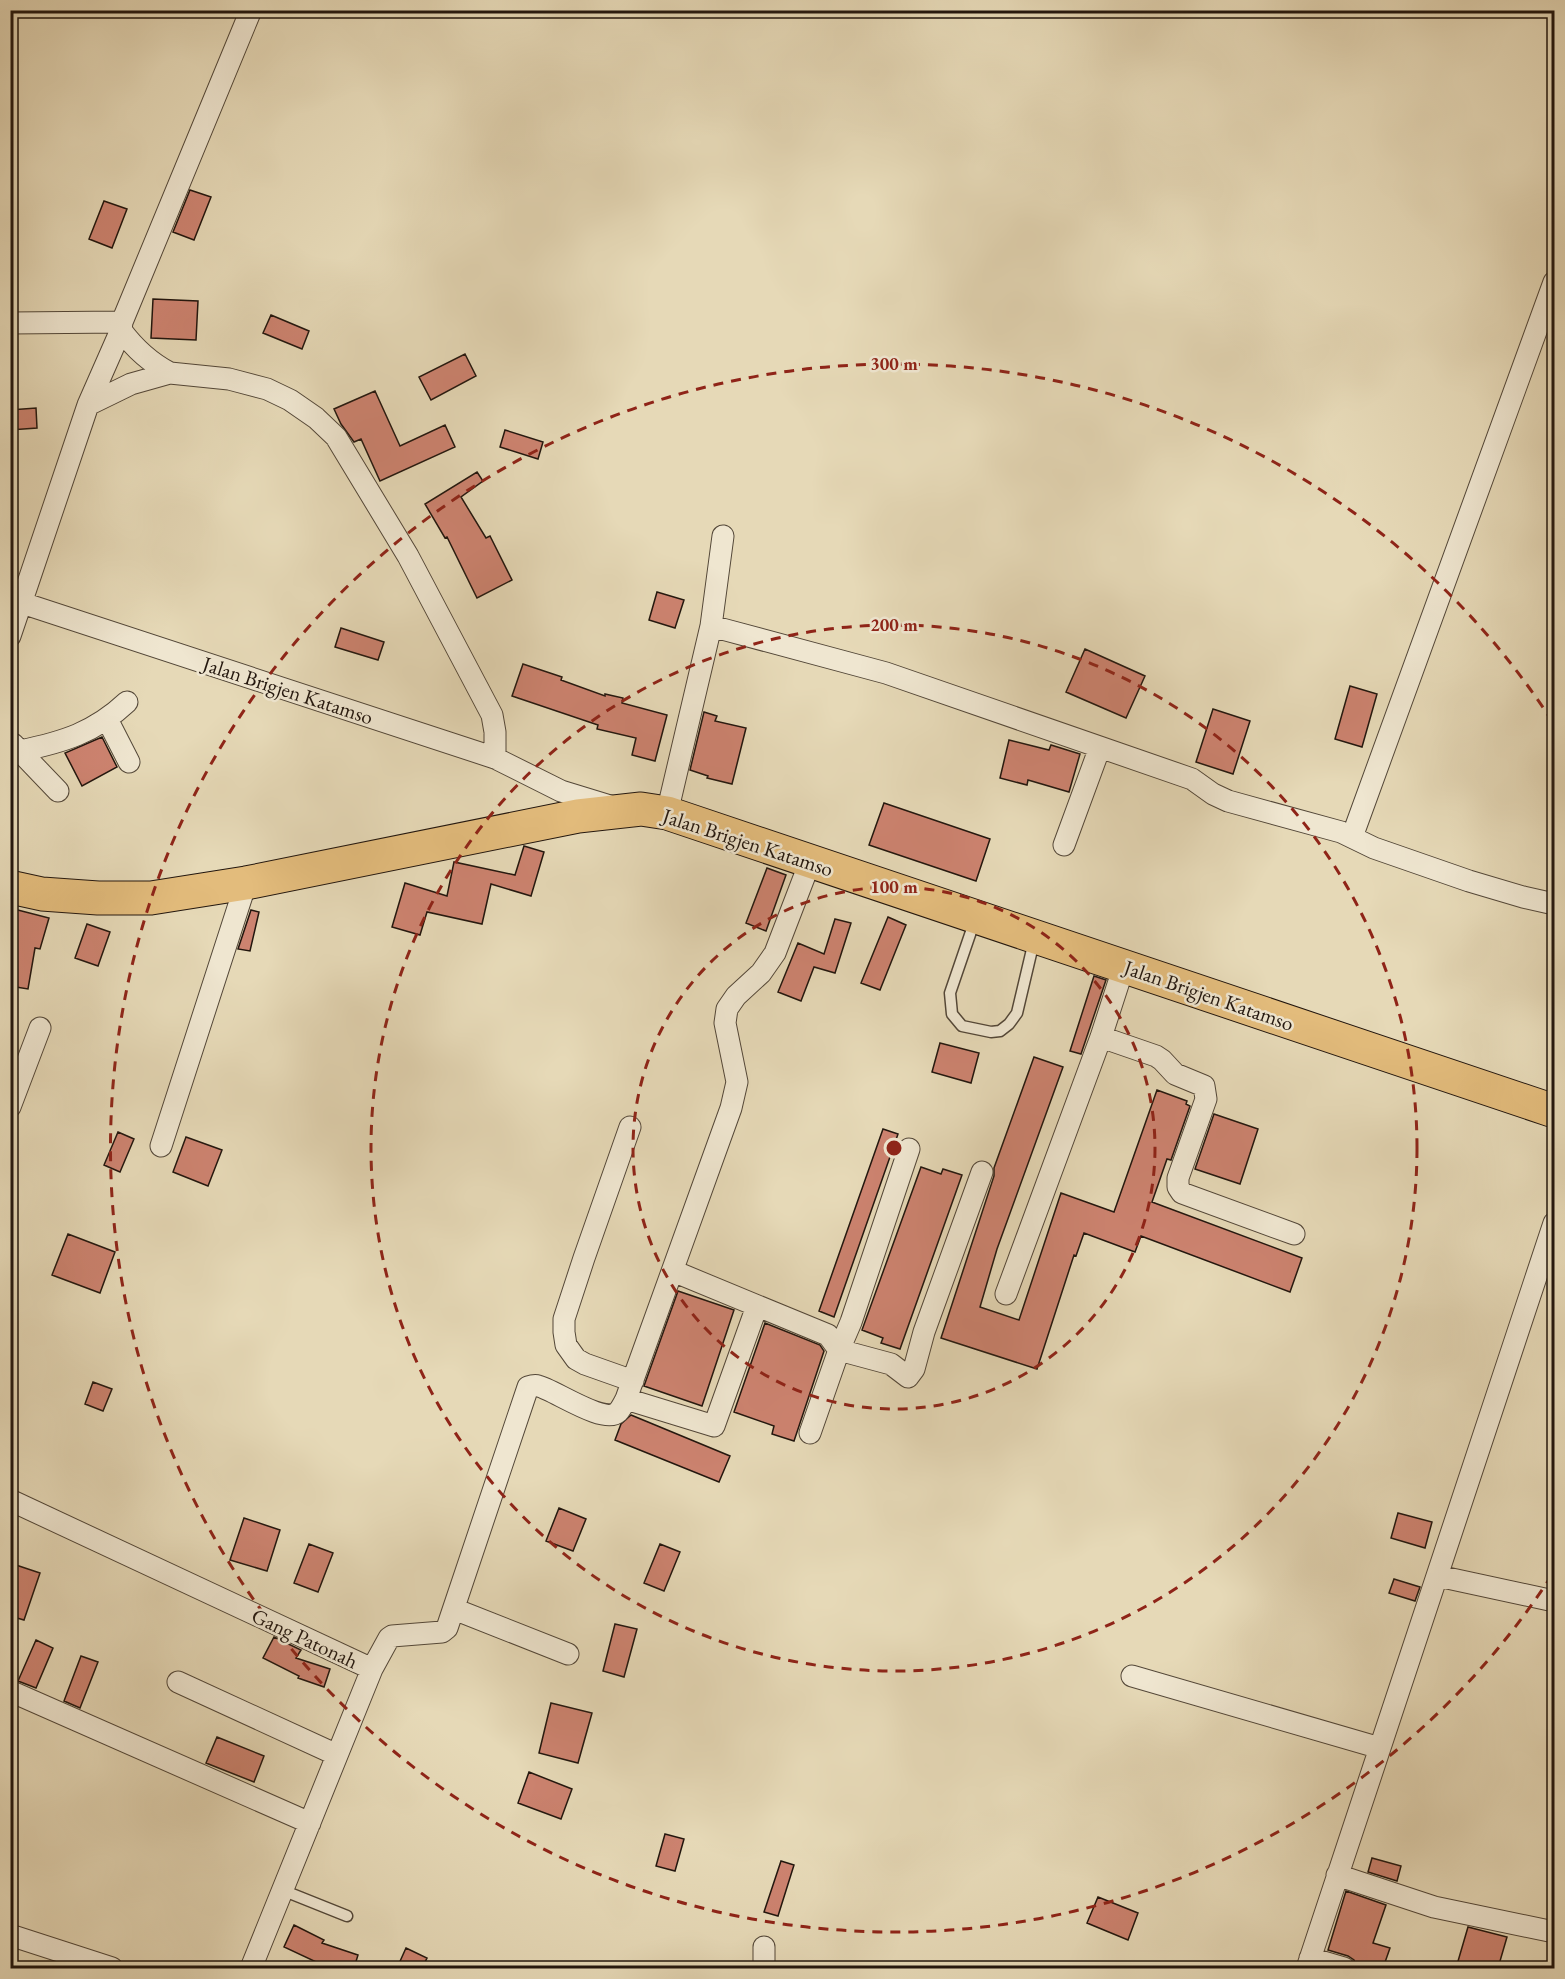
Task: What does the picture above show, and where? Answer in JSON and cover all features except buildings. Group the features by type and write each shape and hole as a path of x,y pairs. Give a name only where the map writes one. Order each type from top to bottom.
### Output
{"main road":[{"name":"Jalan Brigjen Katamso","path":"654,811 1554,1111"},
{"path":"10,887 42,894 98,898 152,898 246,883 578,816 654,811"}],"street":[{"path":"10,636 16,601 88,405 251,10"},
{"path":"1352,837 1554,282"},
{"path":"10,323 122,326"},
{"path":"122,326 135,349 170,374"},
{"path":"88,405 131,384 170,374 229,379 267,389 290,400 316,418 336,437 408,555 492,716 495,732 495,758"},
{"path":"654,811 711,626 723,537"},
{"name":"Jalan Brigjen Katamso","path":"16,601 495,758 561,791 604,805 654,811"},
{"path":"711,626 886,673 1192,779 1213,794 1228,801 1341,832 1374,848 1469,881 1554,904"},
{"path":"15,746 69,739 94,728 127,702"},
{"path":"107,719 129,762"},
{"path":"15,746 58,790"},
{"path":"1064,845 1100,747"},
{"path":"372,1669 389,1638 398,1635 442,1632 447,1628 528,1387 536,1385 605,1414 618,1412 629,1390 673,1271 734,1096 736,1083 725,1023 727,1009 736,996 762,973 775,953 810,862"},
{"path":"161,1146 246,883"},
{"path":"1006,1294 1101,1037 1124,966"},
{"path":"10,1107 40,1028"},
{"path":"1101,1037 1156,1056 1174,1074 1197,1082 1206,1090 1206,1099 1181,1168 1178,1188 1182,1193 1294,1234"},
{"path":"630,1127 564,1319 566,1345 576,1359 629,1390 714,1426 757,1306"},
{"path":"810,1433 851,1322 909,1149"},
{"path":"673,1271 828,1335 839,1350 891,1364 908,1377 914,1369 924,1332 982,1172"},
{"path":"1344,1968 1308,1963 1554,1222"},
{"name":"Gang Patonah","path":"10,1500 372,1669 251,1968"},
{"path":"1438,1576 1554,1601"},
{"path":"454,1609 568,1654"},
{"path":"1131,1676 1380,1748"},
{"path":"178,1682 337,1755"},
{"path":"10,1691 310,1823"},
{"path":"1336,1875 1434,1907 1554,1932"},
{"path":"10,1935 112,1968"},
{"path":"764,1947 765,1968"}],"lane":[{"path":"977,917 950,993 952,1014 962,1026 991,1032 1000,1031 1009,1024 1017,1013 1035,938"},
{"path":"282,1890 347,1916"}]}
